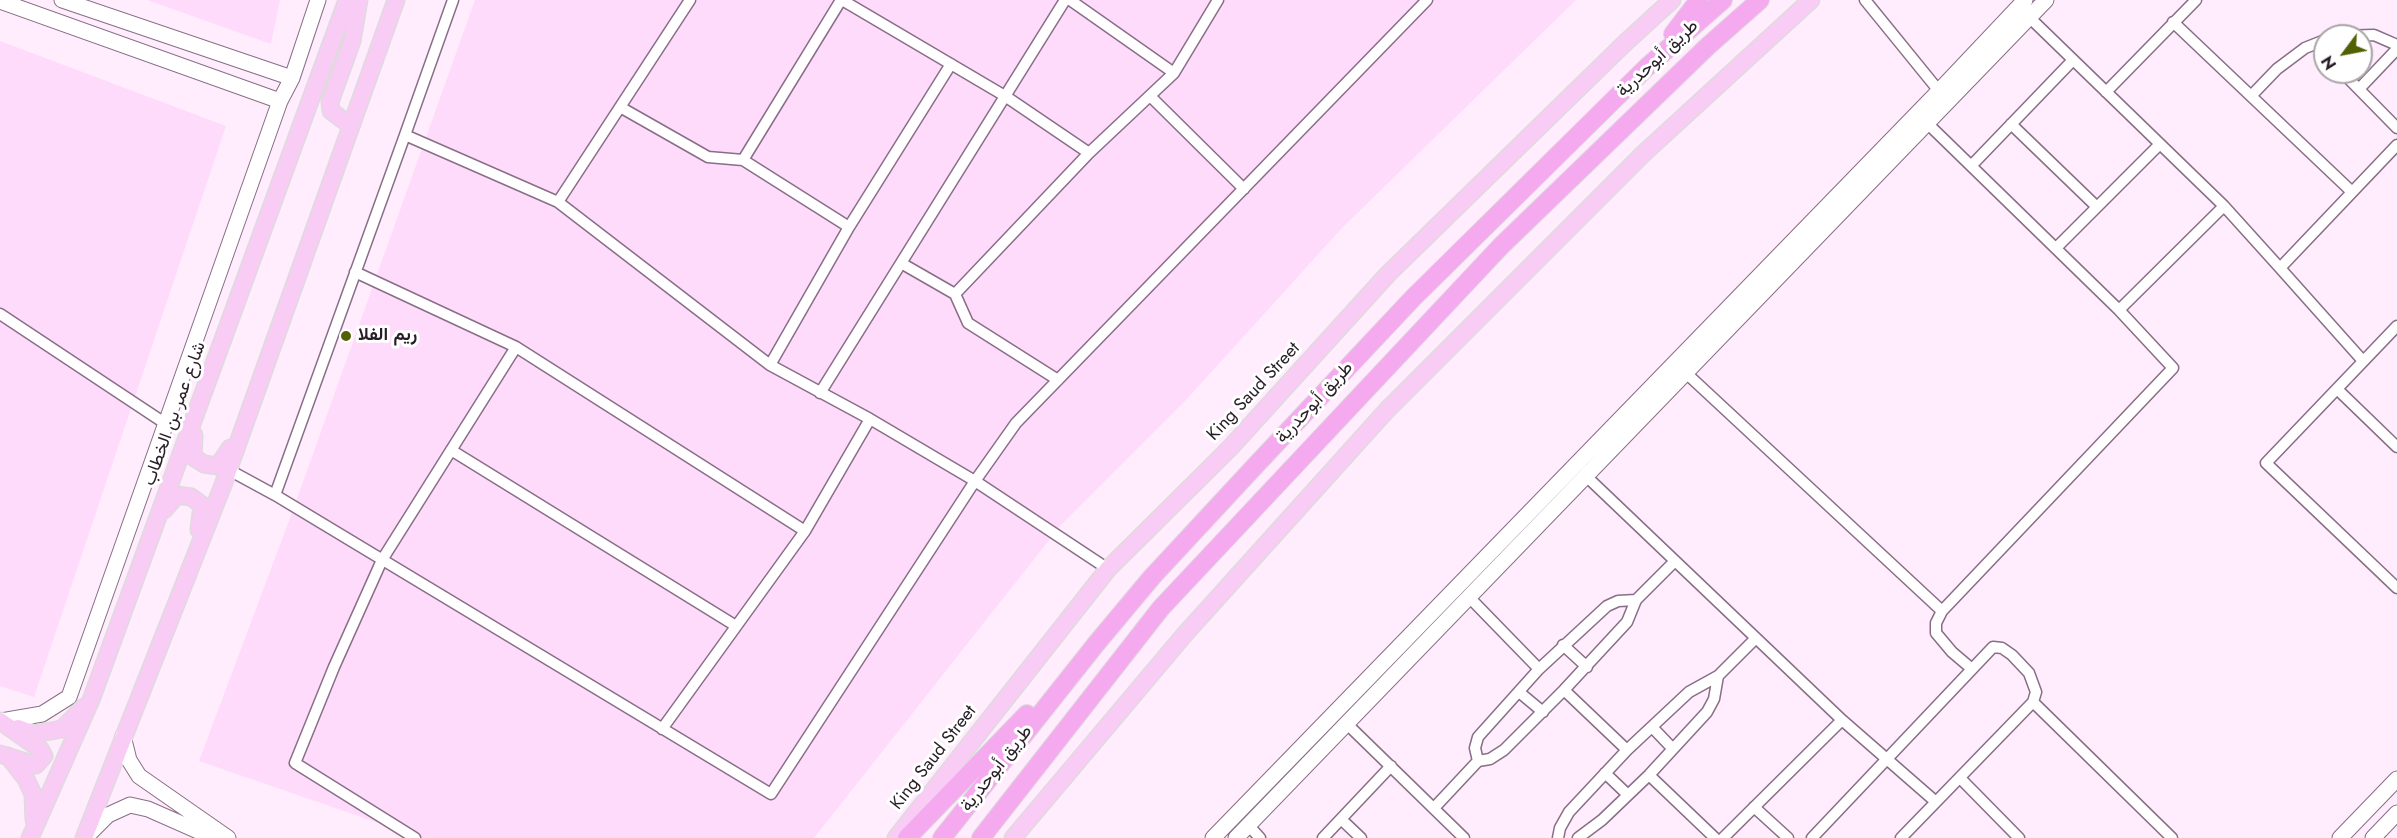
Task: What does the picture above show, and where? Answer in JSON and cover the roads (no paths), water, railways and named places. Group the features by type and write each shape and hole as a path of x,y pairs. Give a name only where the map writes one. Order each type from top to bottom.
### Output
{"highway":[{"path":"1647,67 1699,0"},
{"name":"طريق أبوحدرية","path":"942,838 1152,577 1413,298 1647,67 1723,0"},
{"name":"طريق أبوحدرية","path":"981,838 1161,608 1501,246 1708,46 1760,0"},
{"path":"907,838 1096,644"}],"main road":[{"name":"شارع عمر بن الخطاب","path":"32,831 91,700 347,0"},
{"path":"352,124 331,111 330,102 352,41 359,0"},
{"path":"84,838 229,470 396,0"},
{"name":"King Saud Street","path":"896,838 1108,569 1230,448 1388,274 1672,0"},
{"path":"1013,838 1185,634 1387,410 1643,154 1811,0"},
{"path":"208,379 192,442 193,457 204,464 218,466 227,454 258,388"},
{"path":"137,574 166,505 177,495 191,497 202,505 201,524 184,583"},
{"path":"0,721 34,734 48,733 62,729 91,700"},
{"path":"0,721 40,749 44,756 36,765"},
{"path":"4,755 36,765 57,775"},
{"path":"4,755 26,779 33,794 32,831"}],"street":[{"path":"62,0 292,78"},
{"path":"0,721 42,714 69,697 280,101 292,78 318,0"},
{"path":"275,495 453,0"},
{"path":"558,202 690,0"},
{"path":"743,160 842,0 1005,96 1089,153"},
{"path":"820,393 1065,0"},
{"path":"1070,0 1174,74"},
{"path":"955,294 1089,153 1174,74 1218,0"},
{"path":"229,470 275,495 771,794 1016,423 1427,0"},
{"path":"1865,0 1939,91"},
{"path":"1213,838 2025,0"},
{"path":"1236,838 2046,0"},
{"path":"2106,92 2196,0"},
{"path":"0,1 280,101"},
{"path":"2030,17 2224,206 2363,361"},
{"path":"2173,22 2351,191"},
{"path":"2359,89 2397,47 2373,35"},
{"path":"2251,96 2277,69 2305,48 2313,45"},
{"path":"1971,166 2073,60"},
{"path":"770,365 849,227 951,64"},
{"path":"2354,84 2397,128"},
{"path":"1150,96 1244,189"},
{"path":"620,107 708,156 743,160 849,227"},
{"path":"1927,123 2119,310 2173,368 1942,611 1936,623 1936,633 1952,652 1972,669"},
{"path":"2011,124 2097,207"},
{"path":"405,135 558,202 770,365 870,419 975,482 1108,569"},
{"path":"2056,248 2159,145"},
{"path":"2280,268 2397,145"},
{"path":"2119,310 2224,206"},
{"path":"901,263 955,294 968,323 1058,380"},
{"path":"355,272 516,347 805,531"},
{"path":"0,314 166,424"},
{"path":"2397,326 2266,463 2397,588"},
{"path":"415,838 295,763 334,666 382,560 516,347"},
{"path":"1686,373 1942,611"},
{"path":"2337,389 2397,447"},
{"path":"662,729 805,531 870,419"},
{"path":"451,450 736,626"},
{"path":"1586,476 1842,720 1936,802"},
{"path":"1434,808 1478,761 1497,756 1587,667 1627,622 1636,600 1675,561"},
{"path":"1469,597 1539,669"},
{"path":"1478,761 1475,748 1479,737 1539,669 1607,606 1618,601 1636,600"},
{"path":"1558,838 1560,828 1569,812 1627,750 1689,692 1718,676 1756,638"},
{"path":"1563,645 1587,667"},
{"path":"1812,838 1993,647 2002,648 2012,654 2029,673 2036,692 2033,702 1901,838"},
{"path":"1578,838 1588,832 1649,775 1707,712 1714,699 1718,676"},
{"path":"1564,690 1627,750"},
{"path":"1519,692 1543,712"},
{"path":"2033,702 2172,838"},
{"path":"1723,838 1842,720"},
{"path":"1347,724 1464,838"},
{"path":"1652,727 1673,749"},
{"path":"123,736 129,760 139,776 228,838"},
{"path":"1323,838 1391,766"},
{"path":"1605,773 1628,795"},
{"path":"1649,775 1716,838"},
{"path":"1960,778 2019,838"},
{"path":"2340,838 2397,780"},
{"path":"84,838 108,815 130,805 148,809 214,838"},
{"path":"1755,807 1788,838"},
{"path":"2373,838 2397,813"},
{"path":"1341,819 1361,838"},
{"path":"1248,825 1260,838"}],"place":[{"name":"ريم الفلا","path":"346,336"}]}
